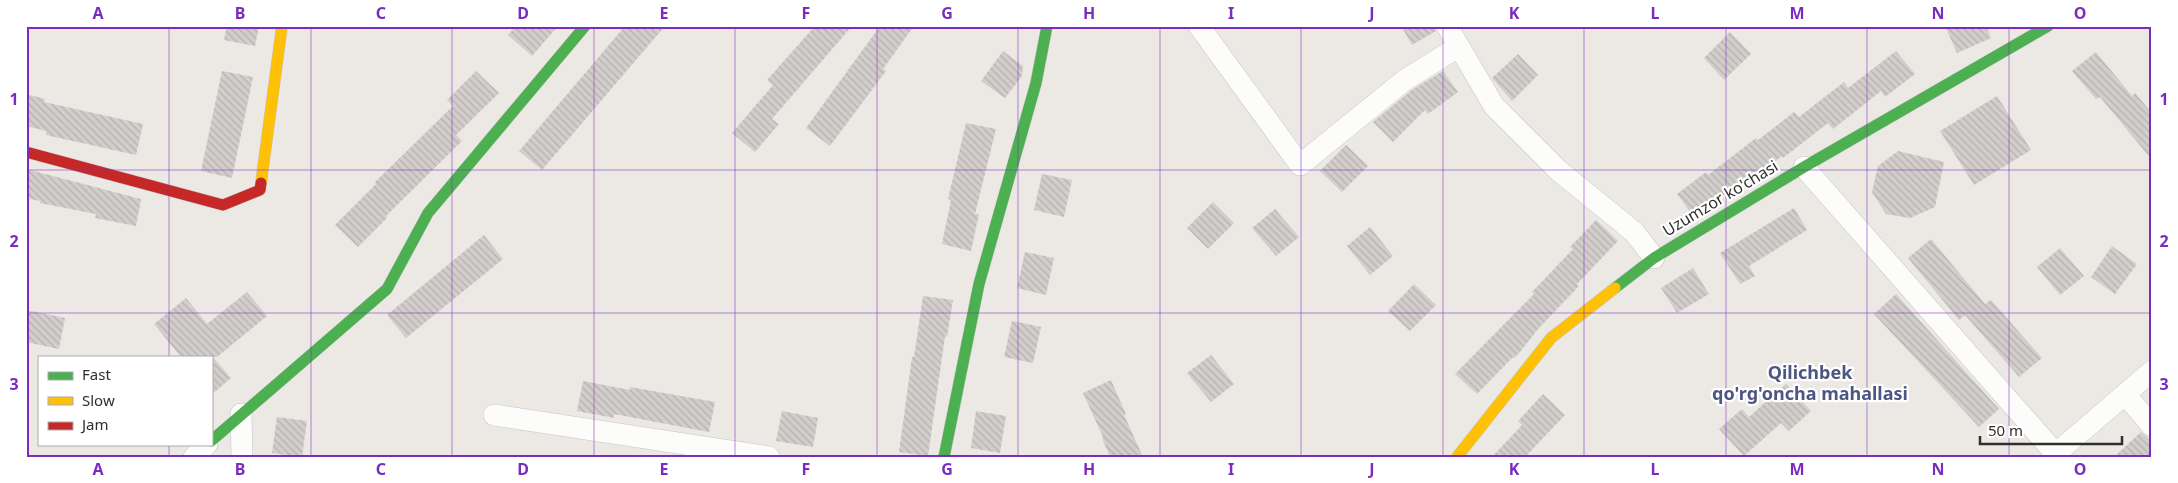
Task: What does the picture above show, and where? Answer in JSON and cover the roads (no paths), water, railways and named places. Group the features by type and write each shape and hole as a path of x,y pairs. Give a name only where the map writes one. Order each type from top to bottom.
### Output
{"street":[{"path":"26,152 223,205 260,190 282,26"},
{"path":"212,440 387,289 428,213 586,26"},
{"path":"944,457 979,284 1036,83 1047,26"},
{"path":"1199,26 1300,165 1405,80 1458,47"},
{"path":"1447,26 1494,106 1559,171 1634,232 1654,258"},
{"name":"Uzumzor ko'chasi","path":"1457,457 1551,338 1654,258 1804,166 2048,26"},
{"path":"1804,166 2054,455 2152,371"},
{"path":"2125,394 2152,426"},
{"path":"241,414 242,457"},
{"path":"494,415 769,457"},
{"path":"194,457 205,446"}],"district":[{"name":"Qilichbek qo'rg'oncha mahallasi","path":"1810,383"}]}
